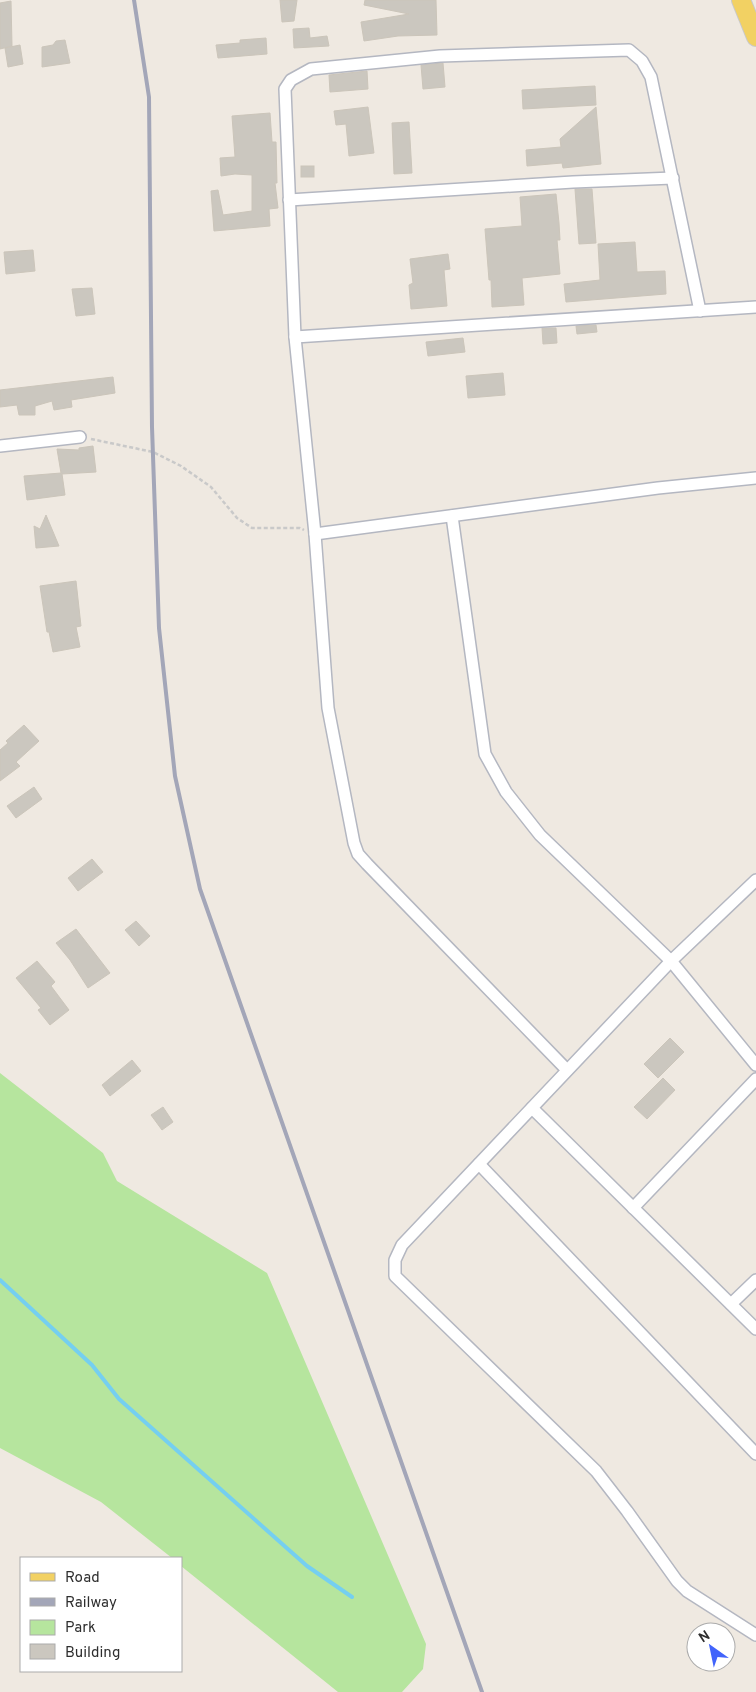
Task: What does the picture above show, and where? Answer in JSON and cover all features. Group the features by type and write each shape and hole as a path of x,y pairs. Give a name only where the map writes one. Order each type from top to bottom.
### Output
{"main road":[{"path":"741,0 756,37"}],"street":[{"path":"567,1070 358,854 354,843 328,708 315,534 295,337 285,88 291,80 311,69 440,56 629,50 642,61 651,78 700,311"},
{"path":"289,200 573,182 673,178"},
{"path":"295,337 756,307"},
{"path":"0,446 80,437"},
{"path":"315,534 658,488 756,478"},
{"path":"452,516 485,754 506,792 540,835 671,961 756,1065"},
{"path":"756,880 671,961 567,1070 402,1245 395,1260 395,1276 596,1471 622,1503 677,1581 687,1591 756,1635"},
{"path":"633,1208 756,1078"},
{"path":"532,1108 756,1329"},
{"path":"478,1164 756,1454"},
{"path":"731,1304 756,1280"}],"path":[{"path":"80,437 153,452 181,466 210,487 237,518 252,528 300,528 315,534"}],"green space":[{"path":"0,1073 103,1153 117,1181 267,1273 426,1644 423,1669 402,1692 338,1692 182,1567 182,1557 171,1557 101,1502 0,1448"}],"building":[{"path":"280,0 297,0 294,21 282,22"},
{"path":"365,0 436,0 437,35 398,36 364,41 361,22 409,14 364,5"},
{"path":"11,1 12,46 0,49 0,3"},
{"path":"309,28 310,38 327,36 329,46 294,48 293,29"},
{"path":"266,38 267,54 218,58 216,45 240,43 240,40"},
{"path":"65,40 70,63 42,67 42,47 53,45 56,41"},
{"path":"20,45 23,64 8,67 5,48"},
{"path":"443,63 445,87 423,89 421,65"},
{"path":"367,71 368,89 330,92 329,75"},
{"path":"595,86 596,105 523,109 522,90"},
{"path":"368,107 374,153 349,156 346,124 336,125 334,111"},
{"path":"596,107 601,164 563,168 562,163 527,166 526,150 561,147 560,139"},
{"path":"270,113 272,142 276,142 277,183 275,183 278,208 269,209 270,226 214,231 211,191 218,190 223,215 252,211 252,175 235,174 221,176 220,158 235,157 232,116"},
{"path":"409,122 412,173 394,174 392,123"},
{"path":"301,166 314,166 314,177 301,177"},
{"path":"575,189 592,189 596,243 579,244"},
{"path":"556,194 560,240 557,240 560,274 522,278 524,305 492,307 485,229 522,226 520,197"},
{"path":"635,242 637,272 665,271 666,294 566,302 564,284 600,280 598,244"},
{"path":"33,250 35,271 6,274 4,252"},
{"path":"448,254 450,269 444,270 447,306 411,309 409,285 413,283 410,259"},
{"path":"92,288 95,314 76,316 72,289"},
{"path":"596,325 597,332 577,334 576,326"},
{"path":"542,328 556,328 557,343 543,344"},
{"path":"463,338 465,352 428,356 426,342"},
{"path":"503,373 505,395 468,398 466,376"},
{"path":"113,377 115,393 71,400 72,407 54,410 52,401 35,406 35,415 19,415 17,405 0,407 0,390"},
{"path":"93,446 96,472 62,474 65,495 27,500 24,476 61,473 57,449 79,450 79,448"},
{"path":"46,515 59,546 36,548 34,526 40,529"},
{"path":"76,581 81,626 76,627 80,647 53,652 49,632 47,632 40,586"},
{"path":"24,725 39,741 16,762 20,766 0,781 0,750 8,743 6,741"},
{"path":"34,787 42,799 16,818 7,806"},
{"path":"92,859 103,872 78,891 68,878"},
{"path":"136,921 150,936 139,946 125,930"},
{"path":"76,929 110,973 88,988 70,960 56,943"},
{"path":"37,961 55,982 51,986 69,1010 50,1025 38,1010 41,1008 16,978"},
{"path":"670,1038 684,1052 658,1078 644,1064"},
{"path":"132,1060 141,1071 110,1096 102,1085"},
{"path":"663,1078 675,1090 647,1119 634,1107"},
{"path":"163,1107 173,1122 162,1130 151,1115"}],"waterway":[{"path":"0,1280 92,1365 119,1399 307,1566 352,1597"}],"railway":[{"path":"134,0 149,97 152,427 159,628 175,776 200,889 482,1692"}]}
